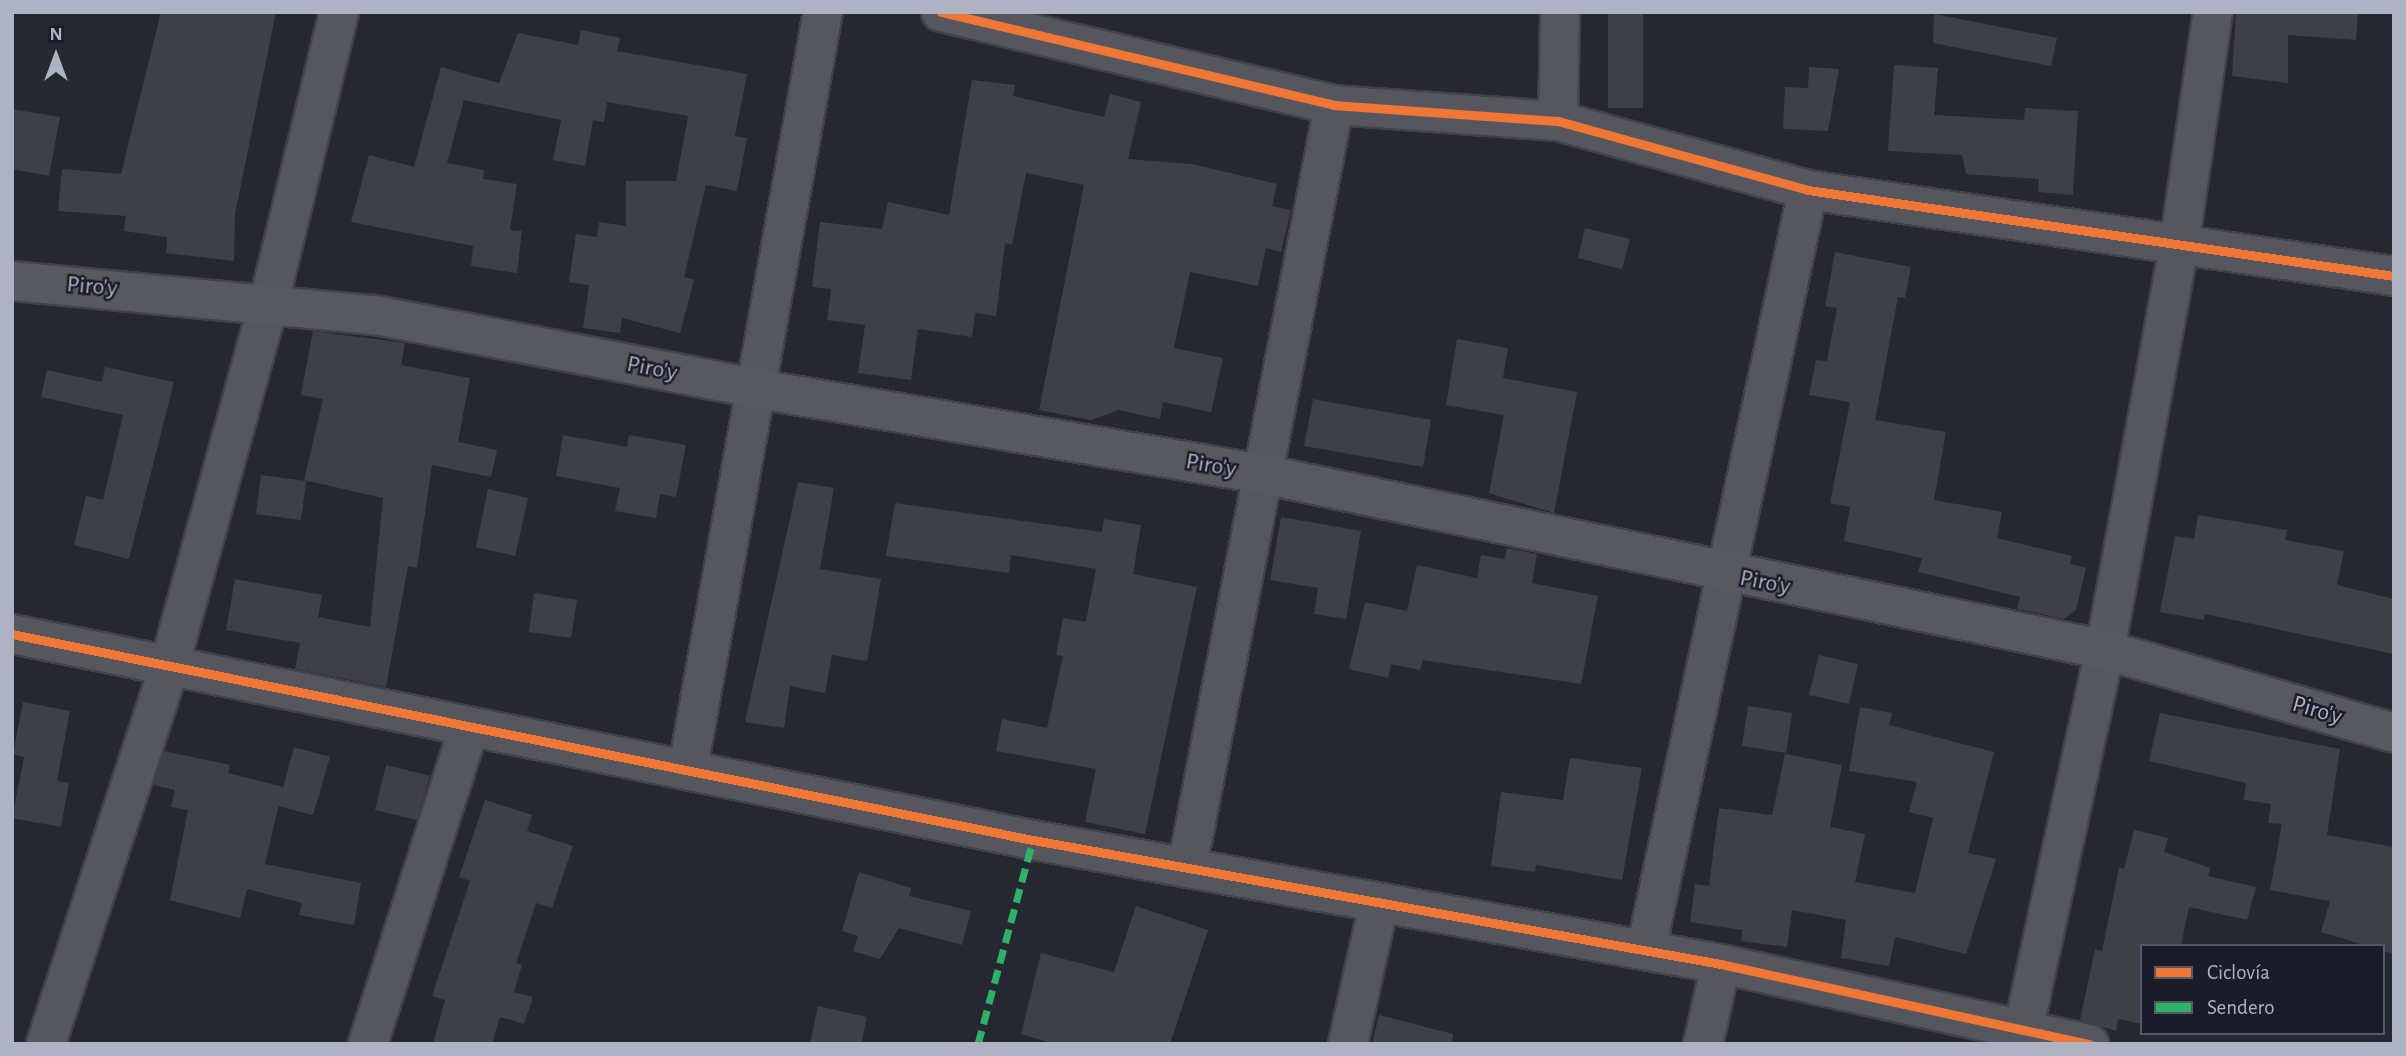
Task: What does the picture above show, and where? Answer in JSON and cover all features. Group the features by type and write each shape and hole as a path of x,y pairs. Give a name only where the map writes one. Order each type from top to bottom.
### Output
{"main road":[{"name":"Piro'y","path":"12,281 269,302 375,315 758,389 1262,474 1730,576 2105,650 2394,733"}],"street":[{"path":"46,1044 169,667 269,302 339,12"},
{"path":"688,768 758,389 823,12"},
{"path":"941,12 1334,105 1558,121 1808,190 2180,240 2394,276"},
{"path":"1558,121 1560,12"},
{"path":"2024,1027 2105,650 2180,240 2214,12"},
{"path":"1187,868 1334,105"},
{"path":"1646,950 1730,576 1808,190"},
{"path":"12,634 469,728 688,768 1187,868 1721,964 2024,1027 2089,1044"},
{"path":"369,1044 469,728"},
{"path":"1348,1044 1379,903"},
{"path":"1703,1044 1721,964"}],"building":[{"path":"161,12 276,12 235,214 234,261 166,253 167,237 124,231 126,216 58,211 62,169 121,174"},
{"path":"1608,12 1643,12 1643,108 1608,108"},
{"path":"2236,12 2358,12 2356,40 2288,35 2288,83 2232,76"},
{"path":"1934,14 2057,38 2051,66 1933,43"},
{"path":"581,30 620,38 617,51 747,74 735,136 747,138 737,191 706,185 684,277 694,280 680,333 622,318 620,333 583,328 589,285 569,282 576,234 597,237 599,222 626,226 626,181 676,181 688,116 607,102 604,122 593,120 585,166 553,160 561,120 464,100 447,163 484,170 483,179 517,184 510,230 522,231 517,273 471,266 473,246 351,222 369,155 414,167 441,67 499,83 518,33 578,45"},
{"path":"1894,65 1938,68 1934,115 2024,120 2025,108 2078,111 2073,195 2038,192 2039,179 1966,174 1962,155 1888,151"},
{"path":"1809,67 1839,69 1828,131 1783,129 1785,87 1808,88"},
{"path":"972,80 1015,85 1013,96 1104,117 1110,94 1141,102 1128,159 1192,164 1277,184 1272,206 1291,210 1281,252 1266,248 1258,286 1190,272 1174,348 1223,358 1211,412 1163,402 1160,419 1119,410 1091,420 1039,410 1084,185 1026,173 1012,245 1005,243 996,316 975,313 972,337 918,329 911,380 858,373 865,325 827,320 831,289 812,287 820,222 882,229 888,202 949,215"},
{"path":"12,109 60,117 49,176 12,169"},
{"path":"1585,228 1630,239 1622,269 1578,258"},
{"path":"1835,252 1911,267 1905,298 1898,297 1875,420 1946,432 1934,500 2002,512 1997,538 2072,556 2070,564 2086,568 2076,610 2064,619 2017,609 2020,597 1918,572 1922,558 1844,541 1850,507 1830,503 1850,402 1809,395 1816,360 1827,361 1837,308 1825,306"},
{"path":"313,331 405,343 401,365 470,378 458,442 497,450 491,477 432,465 417,568 408,566 386,687 295,669 300,643 226,630 235,579 322,595 318,617 370,627 383,498 304,480 323,399 301,395"},
{"path":"1457,339 1508,348 1503,378 1577,392 1554,513 1489,493 1504,415 1446,405"},
{"path":"105,367 174,382 129,559 74,545 86,496 103,500 123,415 41,397 47,370 102,382"},
{"path":"1313,399 1431,420 1423,467 1304,446"},
{"path":"563,435 627,447 629,435 686,445 676,497 660,494 656,518 615,511 620,488 556,476"},
{"path":"261,475 306,481 301,520 256,514"},
{"path":"798,482 834,488 820,569 881,579 867,661 832,655 825,693 790,686 784,728 745,722"},
{"path":"488,489 528,498 515,556 476,547"},
{"path":"895,503 1102,532 1104,519 1141,525 1133,574 1197,587 1145,834 1085,822 1096,769 996,751 1002,719 1047,728 1063,656 1056,655 1063,618 1086,622 1096,569 1011,555 1009,573 886,556"},
{"path":"2198,515 2287,530 2285,540 2344,551 2337,585 2394,599 2394,654 2205,614 2204,620 2160,612 2175,536 2194,539"},
{"path":"1281,517 1361,531 1346,619 1314,614 1318,588 1270,580"},
{"path":"1507,548 1537,554 1532,583 1598,596 1581,684 1423,660 1420,670 1391,664 1388,678 1349,669 1365,602 1407,611 1417,565 1477,578 1481,555 1505,559"},
{"path":"534,593 577,600 571,638 529,632"},
{"path":"1819,655 1858,664 1849,704 1809,695"},
{"path":"23,702 70,711 57,781 69,783 61,827 12,818 24,757 13,754"},
{"path":"1748,706 1792,713 1786,753 1742,746"},
{"path":"1860,707 1892,713 1889,725 1994,752 1968,853 1996,859 1966,954 1895,937 1889,966 1841,958 1846,920 1792,910 1787,947 1741,941 1742,930 1690,922 1695,884 1709,886 1719,808 1772,815 1785,754 1842,765 1830,827 1865,834 1855,882 1915,893 1933,818 1909,812 1917,782 1849,771"},
{"path":"2160,713 2340,749 2327,835 2394,847 2394,954 2385,951 2385,944 2361,944 2321,932 2330,901 2270,890 2282,824 2268,823 2271,804 2244,800 2246,783 2149,761"},
{"path":"294,747 330,757 313,815 278,806"},
{"path":"164,751 230,765 228,773 283,787 265,864 361,883 354,925 299,915 302,903 247,889 240,918 170,900 188,810 171,807 175,790 153,785"},
{"path":"1570,758 1642,768 1622,880 1536,865 1535,872 1491,866 1501,792 1563,800"},
{"path":"386,765 430,776 417,820 375,810"},
{"path":"485,800 532,815 527,831 573,846 552,908 536,903 516,963 522,965 514,992 533,997 524,1024 500,1017 492,1044 433,1044 445,1000 432,996 470,881 459,877"},
{"path":"2134,830 2168,838 2164,852 2210,868 2208,876 2256,887 2247,920 2189,907 2181,944 2140,944 2140,1024 2118,1019 2116,1031 2080,1020 2095,949 2102,951 2119,868 2124,869"},
{"path":"859,872 911,888 909,896 971,911 962,945 899,928 880,959 853,951 858,936 842,931"},
{"path":"1136,906 1208,930 1170,1044 1055,1044 1021,1034 1041,953 1114,972"},
{"path":"818,1006 867,1017 861,1044 810,1044"},
{"path":"1379,1015 1453,1034 1452,1044 1372,1044"}],"marked path":[{"path":"978,1044 1033,840"}],"cycle path":[{"path":"941,12 1334,105 1558,121 1808,190 2394,276"},
{"path":"12,634 1033,840 1721,964 2089,1044"}]}
